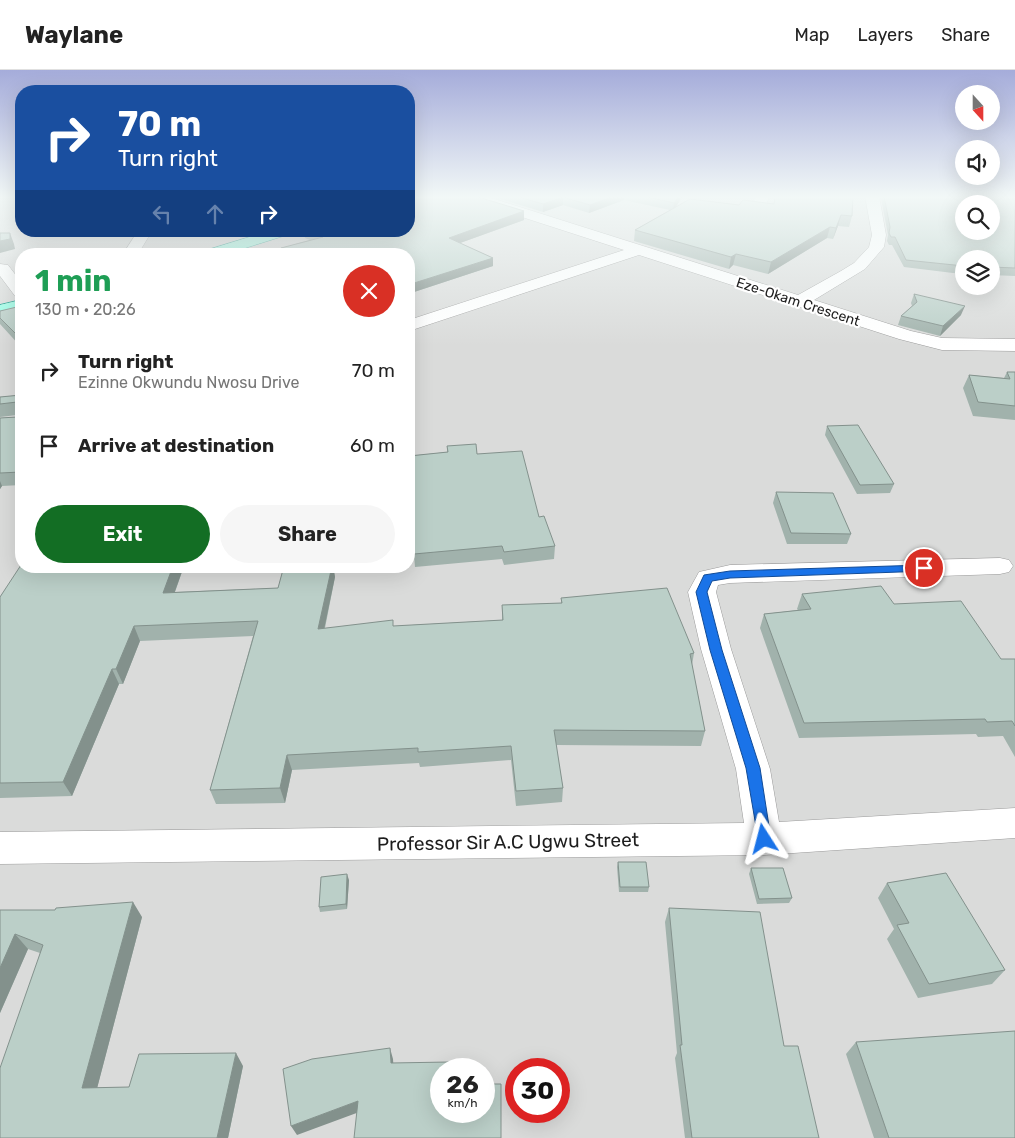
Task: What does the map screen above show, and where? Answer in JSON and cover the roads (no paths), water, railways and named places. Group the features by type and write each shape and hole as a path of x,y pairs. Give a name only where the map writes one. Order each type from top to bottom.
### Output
{"main road":[{"path":"0,310 15,306"}],"street":[{"name":"Eze-Okam Crescent","path":"625,246 800,301 875,327 942,344 1015,345"},
{"path":"800,301 857,270 876,246"},
{"path":"415,324 638,250"},
{"path":"2,268 15,284"},
{"path":"764,839 753,768 716,650 702,592 708,578 730,574 1000,566"},
{"name":"Professor Sir A.C Ugwu Street","path":"0,848 764,839 1015,823"}]}
